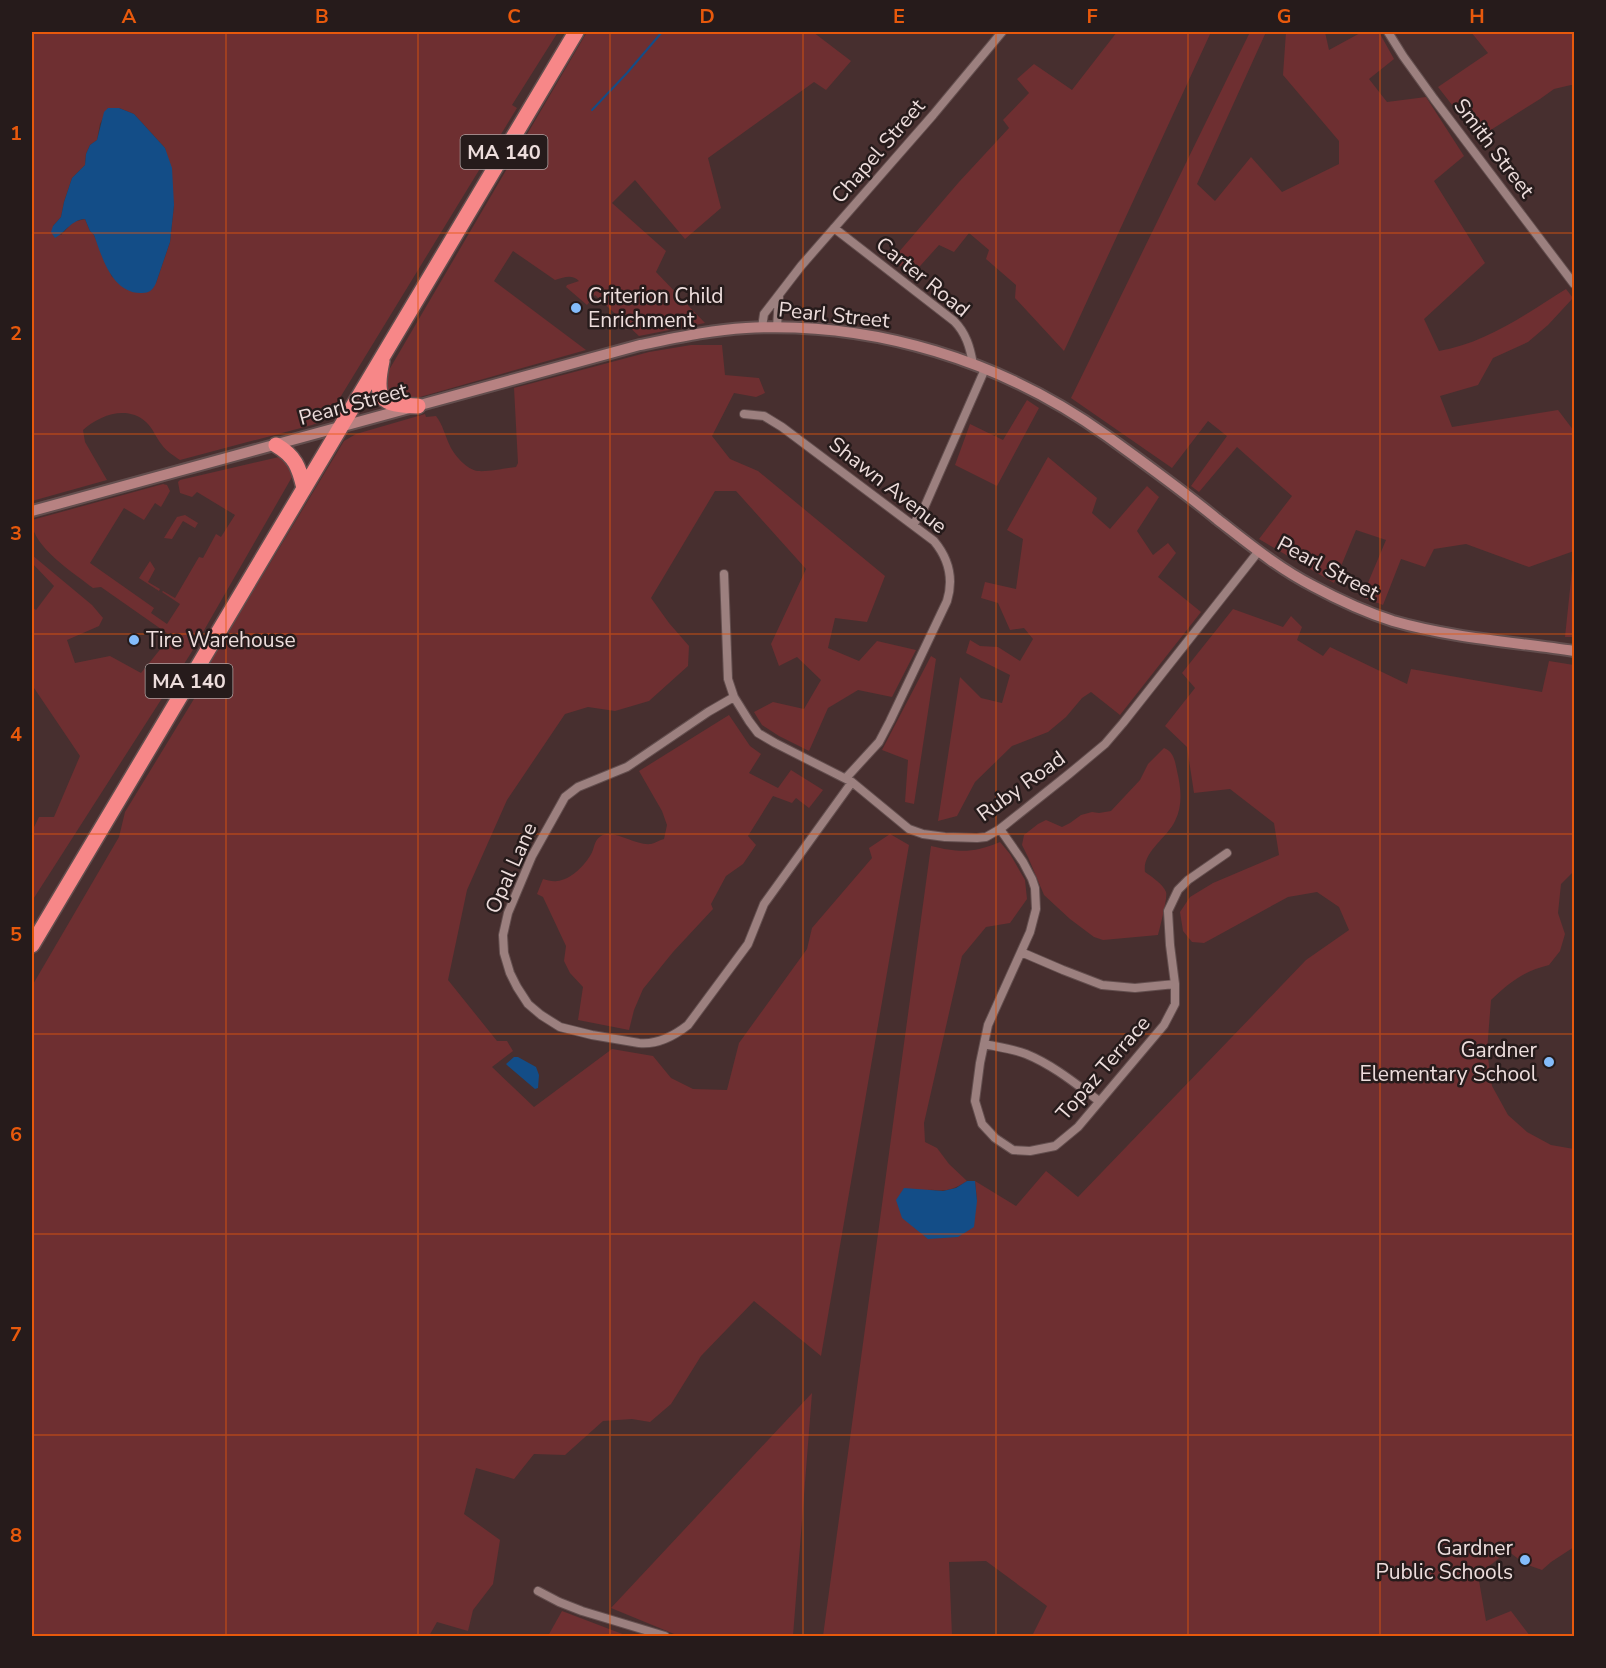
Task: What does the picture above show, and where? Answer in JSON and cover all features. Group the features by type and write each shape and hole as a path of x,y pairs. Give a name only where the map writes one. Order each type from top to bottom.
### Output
{"highway":[{"name":"MA 140","path":"32,945 576,32"},
{"path":"385,351 379,380 381,396 392,404 417,406"},
{"path":"276,445 287,452 297,465 304,488"}],"main road":[{"name":"Pearl Street","path":"32,512 640,345 707,332 762,327 825,330 880,338 925,348 973,364 1032,390 1085,421 1216,517 1258,552 1311,585 1352,605 1392,620 1454,634 1575,651"}],"street":[{"name":"Chapel Street","path":"762,327 764,314 801,266 1002,32"},
{"name":"Smith Street","path":"1388,32 1434,99 1575,284"},
{"name":"Carter Road","path":"834,228 954,321 965,335 973,364"},
{"path":"777,327 777,302 780,292"},
{"path":"913,525 924,508 985,369"},
{"name":"Shawn Avenue","path":"744,414 764,416 773,421 934,541 945,556 950,574 950,592 947,601 890,721 879,741 849,780"},
{"name":"Ruby Road","path":"724,574 728,679 734,697 758,734 849,780 904,826 934,836 969,839 986,837 1000,829 1069,774 1110,737 1258,552"},
{"name":"Opal Lane","path":"734,697 627,767 578,787 565,797 532,856 508,913 503,935 504,953 514,980 528,1004 540,1015 560,1027 645,1044 660,1041 682,1030 694,1018 748,944 764,904 849,780"},
{"name":"Topaz Terrace","path":"1000,829 1023,862 1035,888 1036,909 1030,932 988,1024 975,1101 982,1124 995,1138 1013,1150 1030,1151 1055,1146 1078,1127 1164,1025 1175,1004 1168,911 1178,890 1188,880 1227,853"},
{"path":"1021,952 1102,985 1135,988 1175,984"},
{"path":"984,1044 1038,1059 1099,1101"},
{"path":"538,1591 582,1611 665,1636"}],"shaded area":[{"path":"32,32 558,32 512,105 517,108 327,419 180,460 164,447 151,427 139,417 122,413 105,416 83,430 85,442 107,480 32,501","holes":["108,108 119,108 134,114 165,148 174,205 170,242 156,283 112,277 85,219 73,222 61,235 53,226 61,217 72,178 85,165 90,145 97,140 100,124"]},
{"path":"587,32 813,32 851,61 826,90 814,82 708,158 721,208 685,239 635,180 612,203 666,251 656,272 705,323 639,336 595,295 587,305 566,287 579,281 574,277 555,280 513,251 494,281 586,350 413,399 391,399 384,380 389,370"},
{"path":"1117,32 1211,32 1064,351 1015,298 1016,285 986,259 989,250 969,233 954,252 939,245 912,275 892,260 1009,128 1003,120 1029,93 1017,79 1034,64 1072,90"},
{"path":"1250,32 1266,32 1197,184 1215,201 1251,157 1282,192 1339,164 1339,141 1283,75 1286,32 1325,32 1329,50 1362,32 1379,32 1394,59 1369,79 1387,102 1426,97 1464,156 1434,181 1485,263 1424,319 1439,351 1489,334 1566,289 1573,298 1548,325 1528,342 1493,358 1478,385 1440,396 1452,427 1558,410 1574,431 1574,551 1529,567 1466,544 1434,549 1425,567 1401,559 1383,605 1362,597 1386,540 1356,530 1334,583 1259,539 1292,496 1237,447 1199,492 1191,486 1227,436 1208,421 1172,468 1071,398"},
{"path":"1471,32 1574,32 1574,85 1554,89 1478,138 1438,87 1488,53"},
{"path":"691,345 722,345 725,375 759,378 765,393 756,397 734,393 712,436 730,459 758,471 885,576 867,622 835,618 828,648 859,661 877,641 916,650 892,697 858,690 828,708 809,751 762,725 754,712 773,702 804,709 821,680 797,657 779,666 771,644 806,569 736,491 715,491 651,598 689,646 688,666 649,701 615,711 588,707 565,714 507,800 467,890 448,980 497,1041 507,1041 513,1051 492,1067 534,1107 612,1049 653,1056 671,1078 693,1089 727,1090 739,1043 807,949 812,928 872,858 869,848 890,834 909,845 821,1356 754,1301 701,1356 671,1404 650,1422 632,1419 603,1421 565,1455 534,1454 514,1479 476,1468 464,1514 500,1540 493,1584 473,1610 468,1631 437,1622 429,1636 32,1636 32,986 119,837 125,812 211,671 207,668 344,441 356,434 425,414 426,417 436,416 452,450 470,468 482,471 516,467 518,463 514,388 649,352"},
{"path":"1027,400 1039,408 997,486 955,465 970,424 1003,440"},
{"path":"279,457 284,459 293,473 292,477 191,653 32,901 32,831 39,817 54,817 80,756 32,685 32,607 36,610 54,586 32,563 32,555 92,605 103,618 99,626 67,640 75,663 110,656 141,673 171,636 101,587 93,588 55,558 38,539 32,520 163,484 167,485 170,491 161,507 155,503 144,520 124,508 90,563 154,608 151,613 167,624 180,604 162,592 175,598 199,557 203,558 216,534 221,537 235,515 197,492 192,497 180,493 178,482"},
{"path":"1048,457 1097,498 1092,513 1110,529 1147,486 1159,497 1137,531 1153,555 1168,543 1176,553 1158,577 1201,612 1120,715 1091,692 1048,732 1012,746 975,782 957,816 938,821 960,677 981,698 1002,703 1010,675 966,653 970,640 980,646 998,647 1020,661 1033,639 1024,628 1010,630 998,603 981,598 985,582 1016,589 1023,539 1007,530"},
{"path":"185,515 198,523 195,528 183,521 172,539 164,538 177,517"},
{"path":"1574,551 1574,637 1565,637"},
{"path":"150,561 155,569 148,582 160,589 159,591 139,578"},
{"path":"1233,609 1283,627 1291,616 1302,627 1297,640 1323,656 1330,647 1407,684 1411,669 1542,692 1549,661 1574,665 1574,871 1561,884 1558,913 1565,934 1560,951 1549,965 1532,970 1518,978 1491,1000 1487,1051 1492,1086 1508,1115 1527,1132 1551,1145 1574,1149 1574,1547 1542,1570 1525,1564 1508,1551 1478,1575 1486,1621 1511,1611 1530,1636 1032,1636 1047,1606 986,1561 949,1562 952,1636 823,1636 931,846 966,851 1000,842 1025,880 1027,899 1010,923 986,927 962,956 924,1123 925,1142 937,1148 949,1164 967,1181 948,1190 927,1189 977,1201 975,1181 1016,1206 1046,1171 1078,1197 1306,960 1349,930 1339,907 1317,892 1288,897 1204,943 1192,942 1183,931 1180,912 1190,897 1213,883 1279,855 1274,823 1230,789 1194,793 1187,747 1165,726 1195,688 1182,673"},
{"path":"931,656 936,659 914,804 905,802 908,760 882,750"},
{"path":"729,715 750,746 761,754 749,773 778,788 791,770 823,790 809,808 796,798 792,803 773,796 748,836 756,845 743,864 726,876 711,904 713,909 643,989 629,1030 578,1020 583,987 570,973 564,961 566,946 543,897 537,894 543,879 555,881 571,876 592,853 598,838 606,834 645,844 664,839 667,825 662,811 639,771"},
{"path":"1164,748 1172,754 1175,760 1180,796 1175,821 1151,852 1145,865 1145,872 1160,883 1166,892 1158,935 1103,940 1094,937 1044,895 1022,845 1024,835 1046,820 1062,827 1081,815 1111,811 1140,780 1148,764"},
{"path":"812,1393 793,1636 679,1636 611,1608"},
{"path":"562,1611 625,1635 630,1636 548,1636"}],"water":[{"path":"108,108 119,108 134,114 165,148 172,168 174,205 170,242 156,283 152,289 142,293 132,292 116,281 85,219 72,224 55,238 51,232 61,217 72,178 85,165 86,154 90,145 97,140 104,112"},
{"path":"514,1057 536,1067 539,1075 538,1088 535,1089 506,1064"},
{"path":"967,1181 975,1181 977,1201 974,1227 958,1237 928,1239 902,1218 896,1200 904,1188 943,1191 956,1188"}],"waterway":[{"path":"592,110 662,32"}],"place":[{"name":"Criterion Child Enrichment","path":"576,308"},
{"name":"Tire Warehouse","path":"134,640"},
{"name":"Gardner Elementary School","path":"1549,1062"},
{"name":"Gardner Public Schools","path":"1525,1560"}]}
